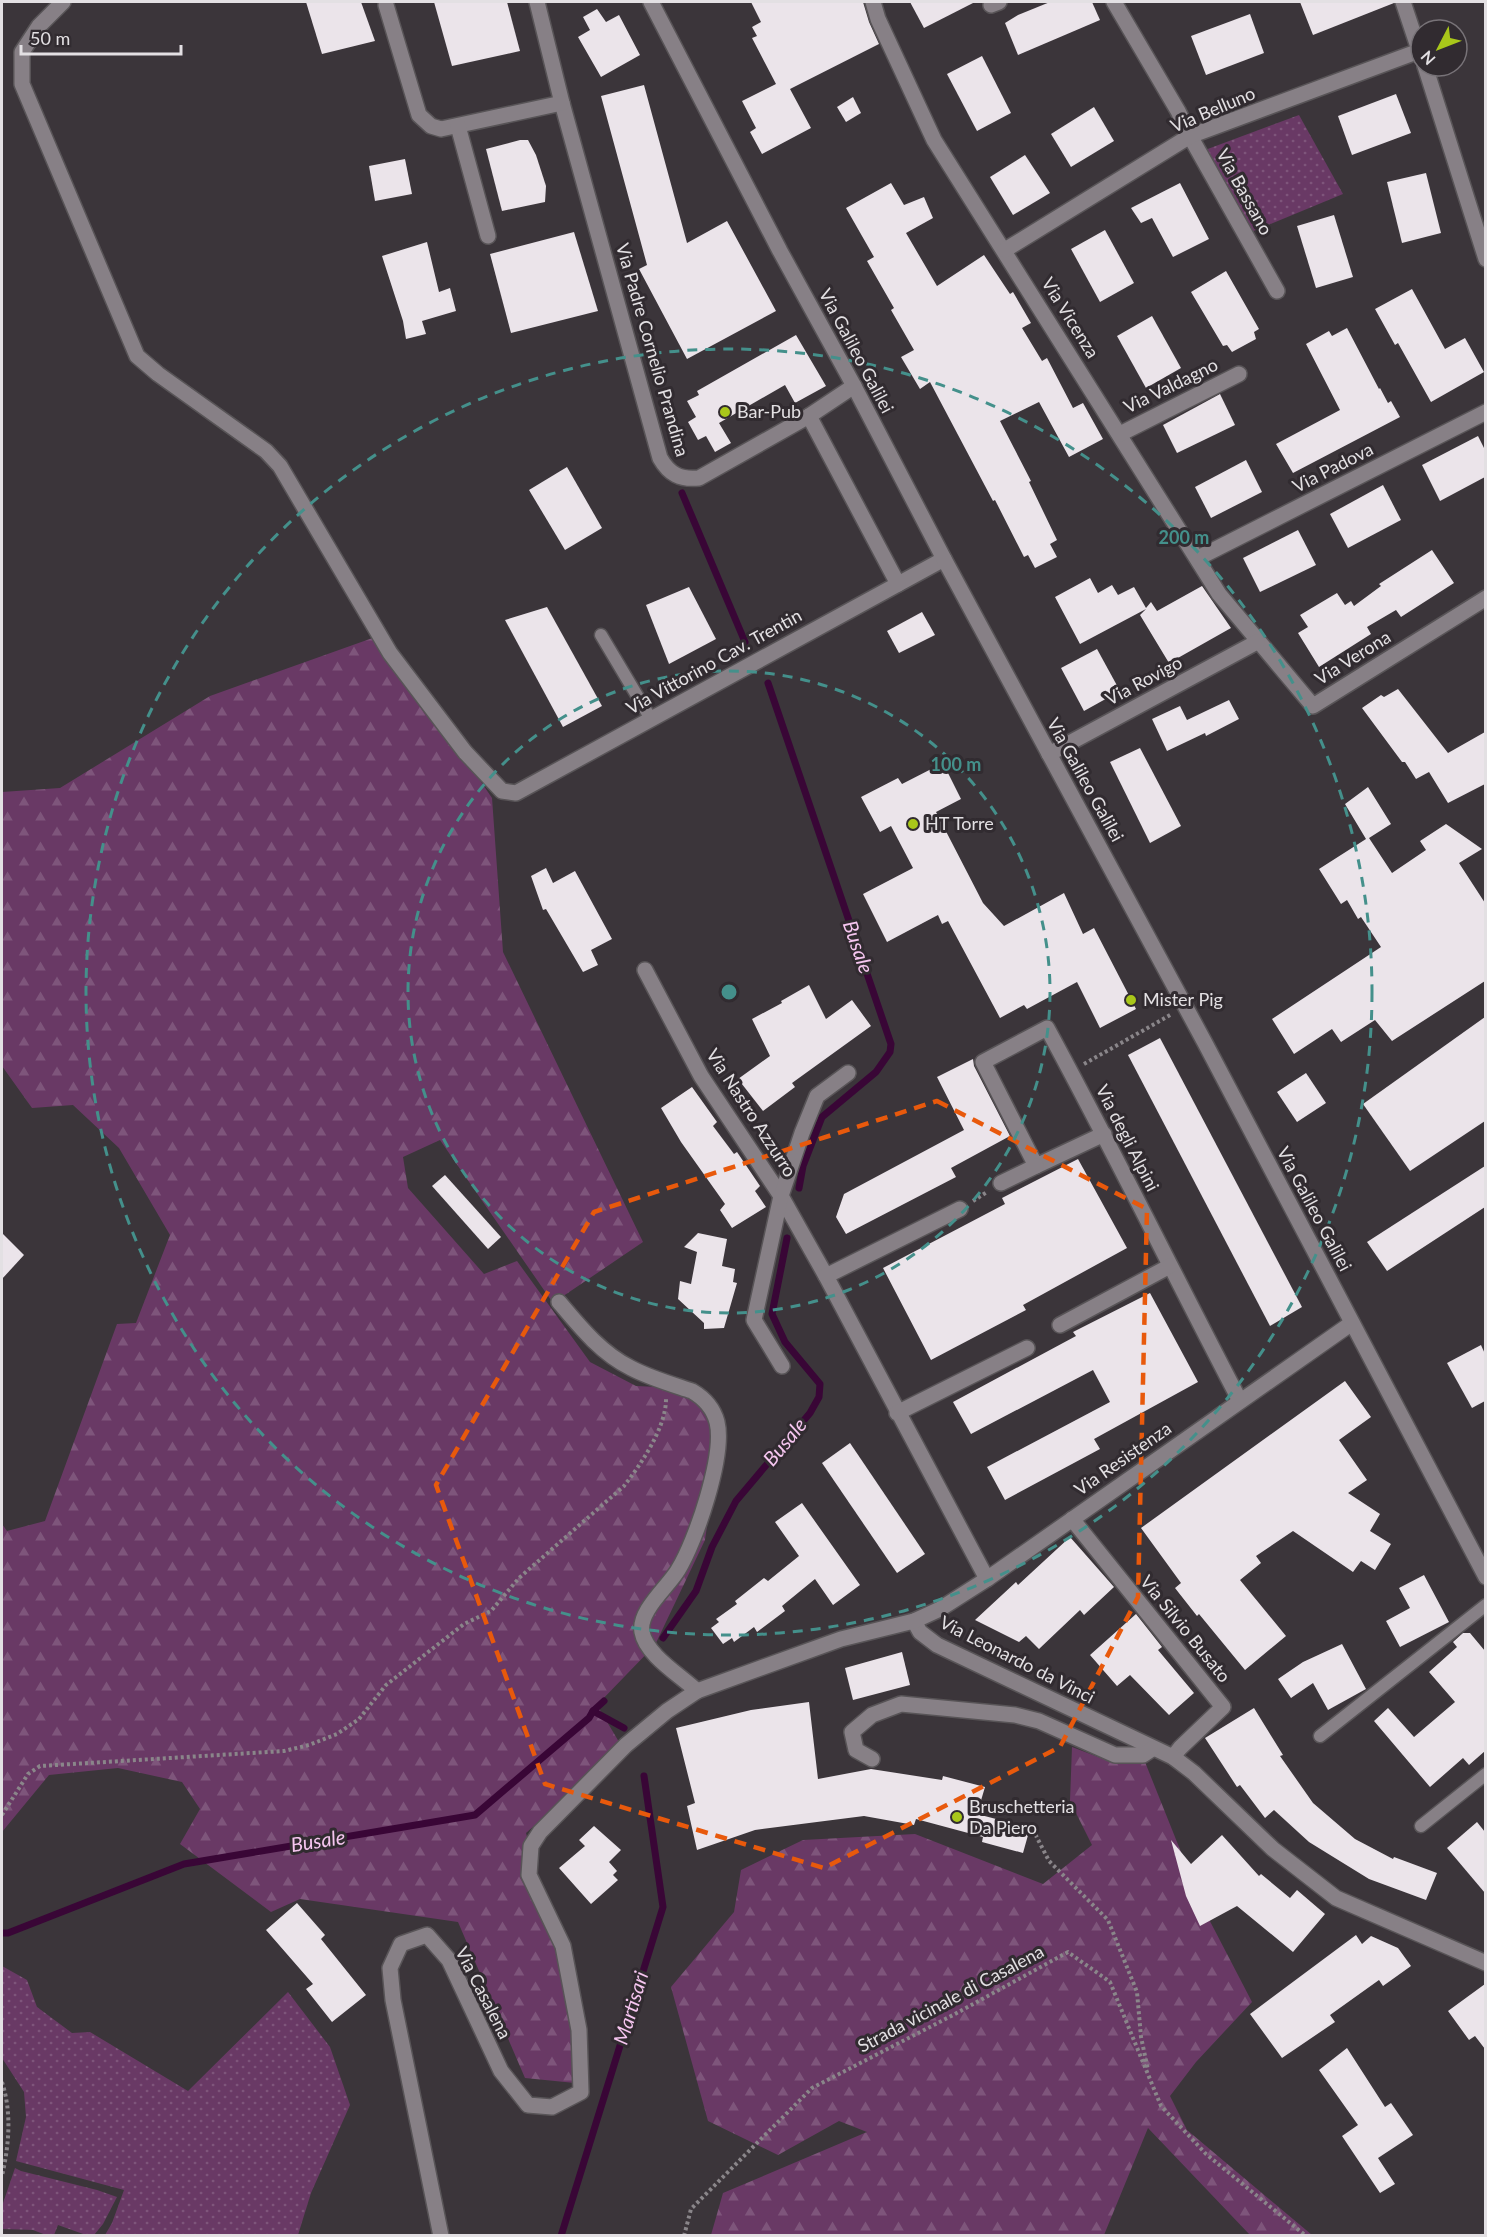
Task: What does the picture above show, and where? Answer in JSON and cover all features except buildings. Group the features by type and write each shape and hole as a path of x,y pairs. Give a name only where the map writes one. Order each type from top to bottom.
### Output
{"street":[{"name":"Via Vittorino Cav. Trentin","path":"63,2 39,26 22,52 22,84 137,356 158,374 266,451 280,466 390,653 465,752 502,791 516,793 944,559"},
{"name":"Via Padre Cornelio Prandina","path":"537,2 562,103 663,465 669,472 682,478 699,478 809,416 854,386"},
{"name":"Via Galileo Galilei","path":"651,2 944,559 1200,1033 1485,1577"},
{"name":"Via Vicenza","path":"873,2 878,19 934,140 1219,594 1257,642"},
{"name":"Via Bassano","path":"1114,2 1178,111 1278,291"},
{"path":"1404,2 1409,18"},
{"path":"386,4 419,115 431,126 441,129 562,103"},
{"name":"Via Belluno","path":"1005,250 1190,136 1409,58"},
{"path":"1429,78 1485,259"},
{"path":"458,126 488,236"},
{"name":"Via Valdagno","path":"1120,434 1239,374"},
{"name":"Via Padova","path":"1198,558 1485,412"},
{"path":"809,416 898,584"},
{"name":"Via Verona","path":"1257,642 1314,706 1485,598"},
{"name":"Via Rovigo","path":"1049,754 1257,642"},
{"name":"Via Nastro Azzurro","path":"645,970 701,1076 781,1197 826,1276 987,1579"},
{"name":"Via degli Alpini","path":"1036,1166 983,1062 1047,1028 1104,1134 1240,1401"},
{"path":"782,1365 754,1320 781,1197 817,1096 848,1073"},
{"path":"1001,1183 1104,1134"},
{"path":"826,1276 960,1209"},
{"path":"1060,1325 1170,1266"},
{"path":"559,1302 603,1349 629,1367 692,1391 709,1404 717,1423 717,1443 709,1490 689,1550 678,1571 643,1619 642,1633 648,1648 697,1691"},
{"name":"Via Resistenza","path":"914,1621 940,1609 987,1579 1352,1323"},
{"path":"897,1413 1027,1348"},
{"name":"Via Silvio Busato","path":"1072,1519 1223,1707 1173,1757"},
{"name":"Via Leonardo da Vinci","path":"529,1875 531,1846 540,1832 626,1745 667,1711 697,1691 841,1639 914,1621 920,1632 937,1646 1173,1757 1194,1773 1273,1849 1336,1898 1485,1963"},
{"path":"872,1759 856,1750 852,1732 872,1715 901,1704 1015,1715 1039,1721 1115,1755 1143,1755 1152,1749"},
{"name":"Via Casalena","path":"441,2235 393,2000 390,1968 401,1944 427,1935 449,1960 501,2071 528,2105 552,2106 581,2092 579,2030 563,1946 529,1875"}],"lane":[{"path":"601,635 651,719"},
{"path":"1320,1736 1485,1605"},
{"path":"1421,1826 1485,1774"}],"path":[{"path":"1071,1072 1176,1012"},
{"path":"960,1209 1001,1183"},
{"path":"2,1815 28,1774 40,1766 284,1750 309,1745 337,1734 359,1719 386,1685 464,1624 491,1611 519,1578 624,1486 638,1468 661,1423 666,1396"},
{"path":"1030,1824 1049,1861 1108,1920 1137,1992 1141,2037 1150,2079"},
{"name":"Strada vicinale di Casalena","path":"684,2235 691,2209 812,2088 1068,1952 1110,1982 1161,2106 1206,2154 1305,2235"},
{"path":"2,2082 9,2113 9,2136 2,2176"}],"highlighted area":[{"path":"937,1101 1147,1209 1138,1597 1060,1747 824,1868 545,1784 436,1485 594,1212"}],"green space":[{"path":"1299,115 1343,194 1251,232 1205,150"},
{"path":"381,635 492,798 503,952 643,1242 553,1303 440,1140 403,1157 408,1188 484,1274 517,1261 590,1362 636,1386 702,1389 723,1415 705,1540 655,1645 597,1705 622,1747 526,1833 580,2023 575,2083 525,2078 458,1922 300,1899 271,1912 180,1844 200,1809 182,1782 118,1768 49,1775 2,1832 2,1524 7,1531 45,1521 117,1324 136,1323 170,1235 119,1148 73,1105 32,1108 2,1066 2,792 60,788 210,696"},
{"path":"1072,1747 1114,1763 1143,1757 1183,1857 1175,1854 1252,2002 1196,2062 1170,2096 1187,2130 1312,2235 1250,2235 1148,2128 1104,2235 711,2235 723,2193 867,2132 839,2121 778,2155 708,2121 671,1987 734,1912 741,1870 803,1840 915,1834 1043,1884 1092,1845 1070,1801"},
{"path":"2,1966 27,1980 37,2007 72,2033 90,2032 188,2091 288,1992 330,2047 350,2105 311,2193 298,2235 105,2235 124,2190 16,2161 26,2117 24,2092 2,2058"},
{"path":"15,2168 117,2197 103,2224 94,2235 86,2235 58,2225 54,2235 46,2235 33,2230 2,2229 2,2206"}],"waterway":[{"name":"Busale","path":"682,493 745,642"},
{"name":"Busale","path":"768,683 891,1044 890,1052 876,1072 822,1117 803,1166 799,1188"},
{"name":"Busale","path":"663,1638 696,1591 712,1547 736,1501 810,1413 819,1397 820,1384 785,1342 772,1314 787,1238"},
{"name":"Busale","path":"2,1933 8,1933 184,1864 475,1815 589,1718 604,1701"},
{"path":"593,1711 624,1728"},
{"name":"Martisari","path":"561,2236 663,1907 644,1776"}],"place":[{"name":"Bar-Pub","path":"725,412"},
{"name":"HT Torre","path":"913,824"},
{"name":"Mister Pig","path":"1131,1000"},
{"name":"Bruschetteria Da Piero","path":"957,1817"}]}
